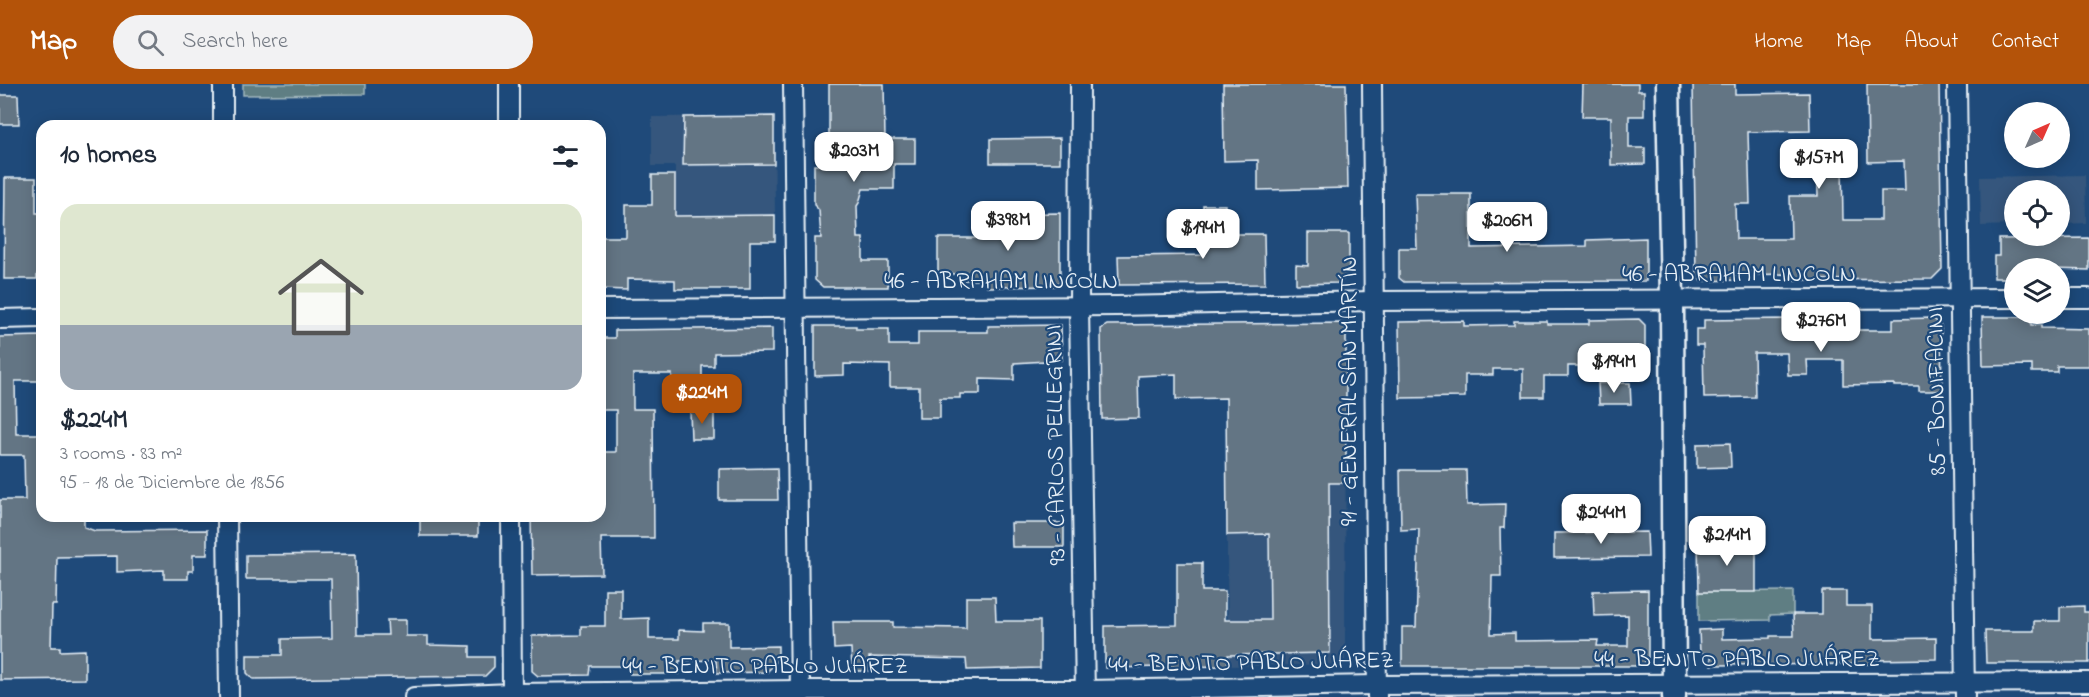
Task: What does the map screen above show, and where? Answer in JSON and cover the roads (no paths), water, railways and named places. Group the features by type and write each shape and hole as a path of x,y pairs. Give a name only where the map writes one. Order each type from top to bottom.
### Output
{"street":[{"path":"223,84 223,120"},
{"path":"509,84 509,120"},
{"path":"793,84 800,693"},
{"name":"93 - CARLOS PELLEGRINI","path":"1080,84 1079,306 1085,694"},
{"name":"91 - GENERAL SAN MARTÍN","path":"1372,84 1376,691"},
{"path":"1668,84 1672,299 1674,690"},
{"name":"85 - BONIFACINI","path":"1957,84 1965,690"},
{"name":"46 - ABRAHAM LINCOLN","path":"606,309 1079,306 1373,301 2004,298"},
{"path":"2070,298 2089,298"},
{"path":"0,319 36,318"},
{"path":"227,522 229,697"},
{"path":"511,522 512,695"},
{"name":"44 - BENITO PABLO JUÁREZ","path":"414,697 800,693 1965,690 2089,682"}]}
